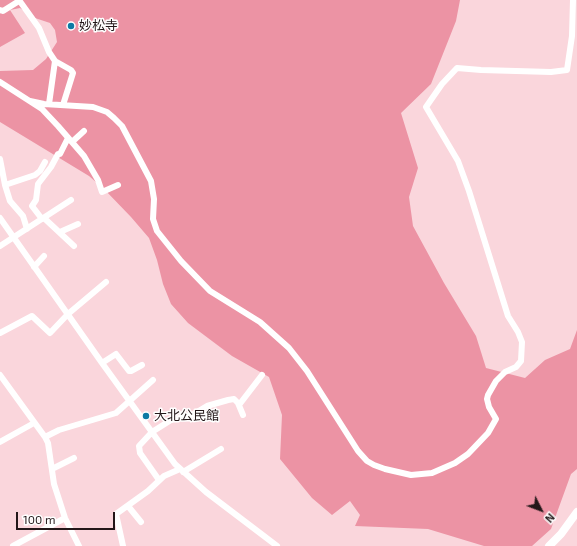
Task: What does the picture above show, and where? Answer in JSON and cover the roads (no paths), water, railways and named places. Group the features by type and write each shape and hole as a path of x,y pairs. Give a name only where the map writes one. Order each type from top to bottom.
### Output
{"main road":[{"path":"549,546 561,534 577,512"}],"street":[{"path":"0,10 3,11 19,0 39,28 49,52 55,61 73,72 63,105"},
{"path":"30,101 93,107 107,112 122,126 151,180 154,199 152,209 153,219 157,231 181,261 210,291 260,322 289,348 307,371 358,451 367,461 385,469 411,475 432,473 456,463 474,449 488,432 496,419 489,407 487,399 488,395 496,381 505,372 516,367 521,361 522,342 518,332 508,316 469,191 458,161 426,107 442,84 457,68 550,72 567,70 574,35 573,0"},
{"path":"49,104 55,61"},
{"path":"0,82 42,109 84,156 98,180 102,192 118,184"},
{"path":"74,246 32,206 36,200 38,184 51,167 58,154 60,154 70,140 84,131"},
{"path":"0,159 10,201 23,216 27,229"},
{"path":"5,185 35,175 40,171 45,162"},
{"path":"0,246 71,200"},
{"path":"0,218 169,456 206,492 277,546"},
{"path":"60,232 78,224"},
{"path":"34,267 44,256"},
{"path":"0,333 32,316 50,333 68,314 106,282"},
{"path":"102,363 116,354 131,371 142,365"},
{"path":"239,405 262,375"},
{"path":"1,379 48,443 54,484 65,518 79,546"},
{"path":"45,437 59,430 116,413 153,380"},
{"path":"159,480 140,452 138,446 152,432 171,420 192,415 207,406 228,400 234,399 239,405 243,415"},
{"path":"0,442 34,423"},
{"path":"123,546 116,514 148,491 164,476 182,470 221,449"},
{"path":"52,469 74,458"},
{"path":"128,506 141,522"},
{"path":"13,546 65,518"}],"place":[{"name":"妙松寺","path":"71,26"},
{"name":"大北公民館","path":"146,416"}]}
